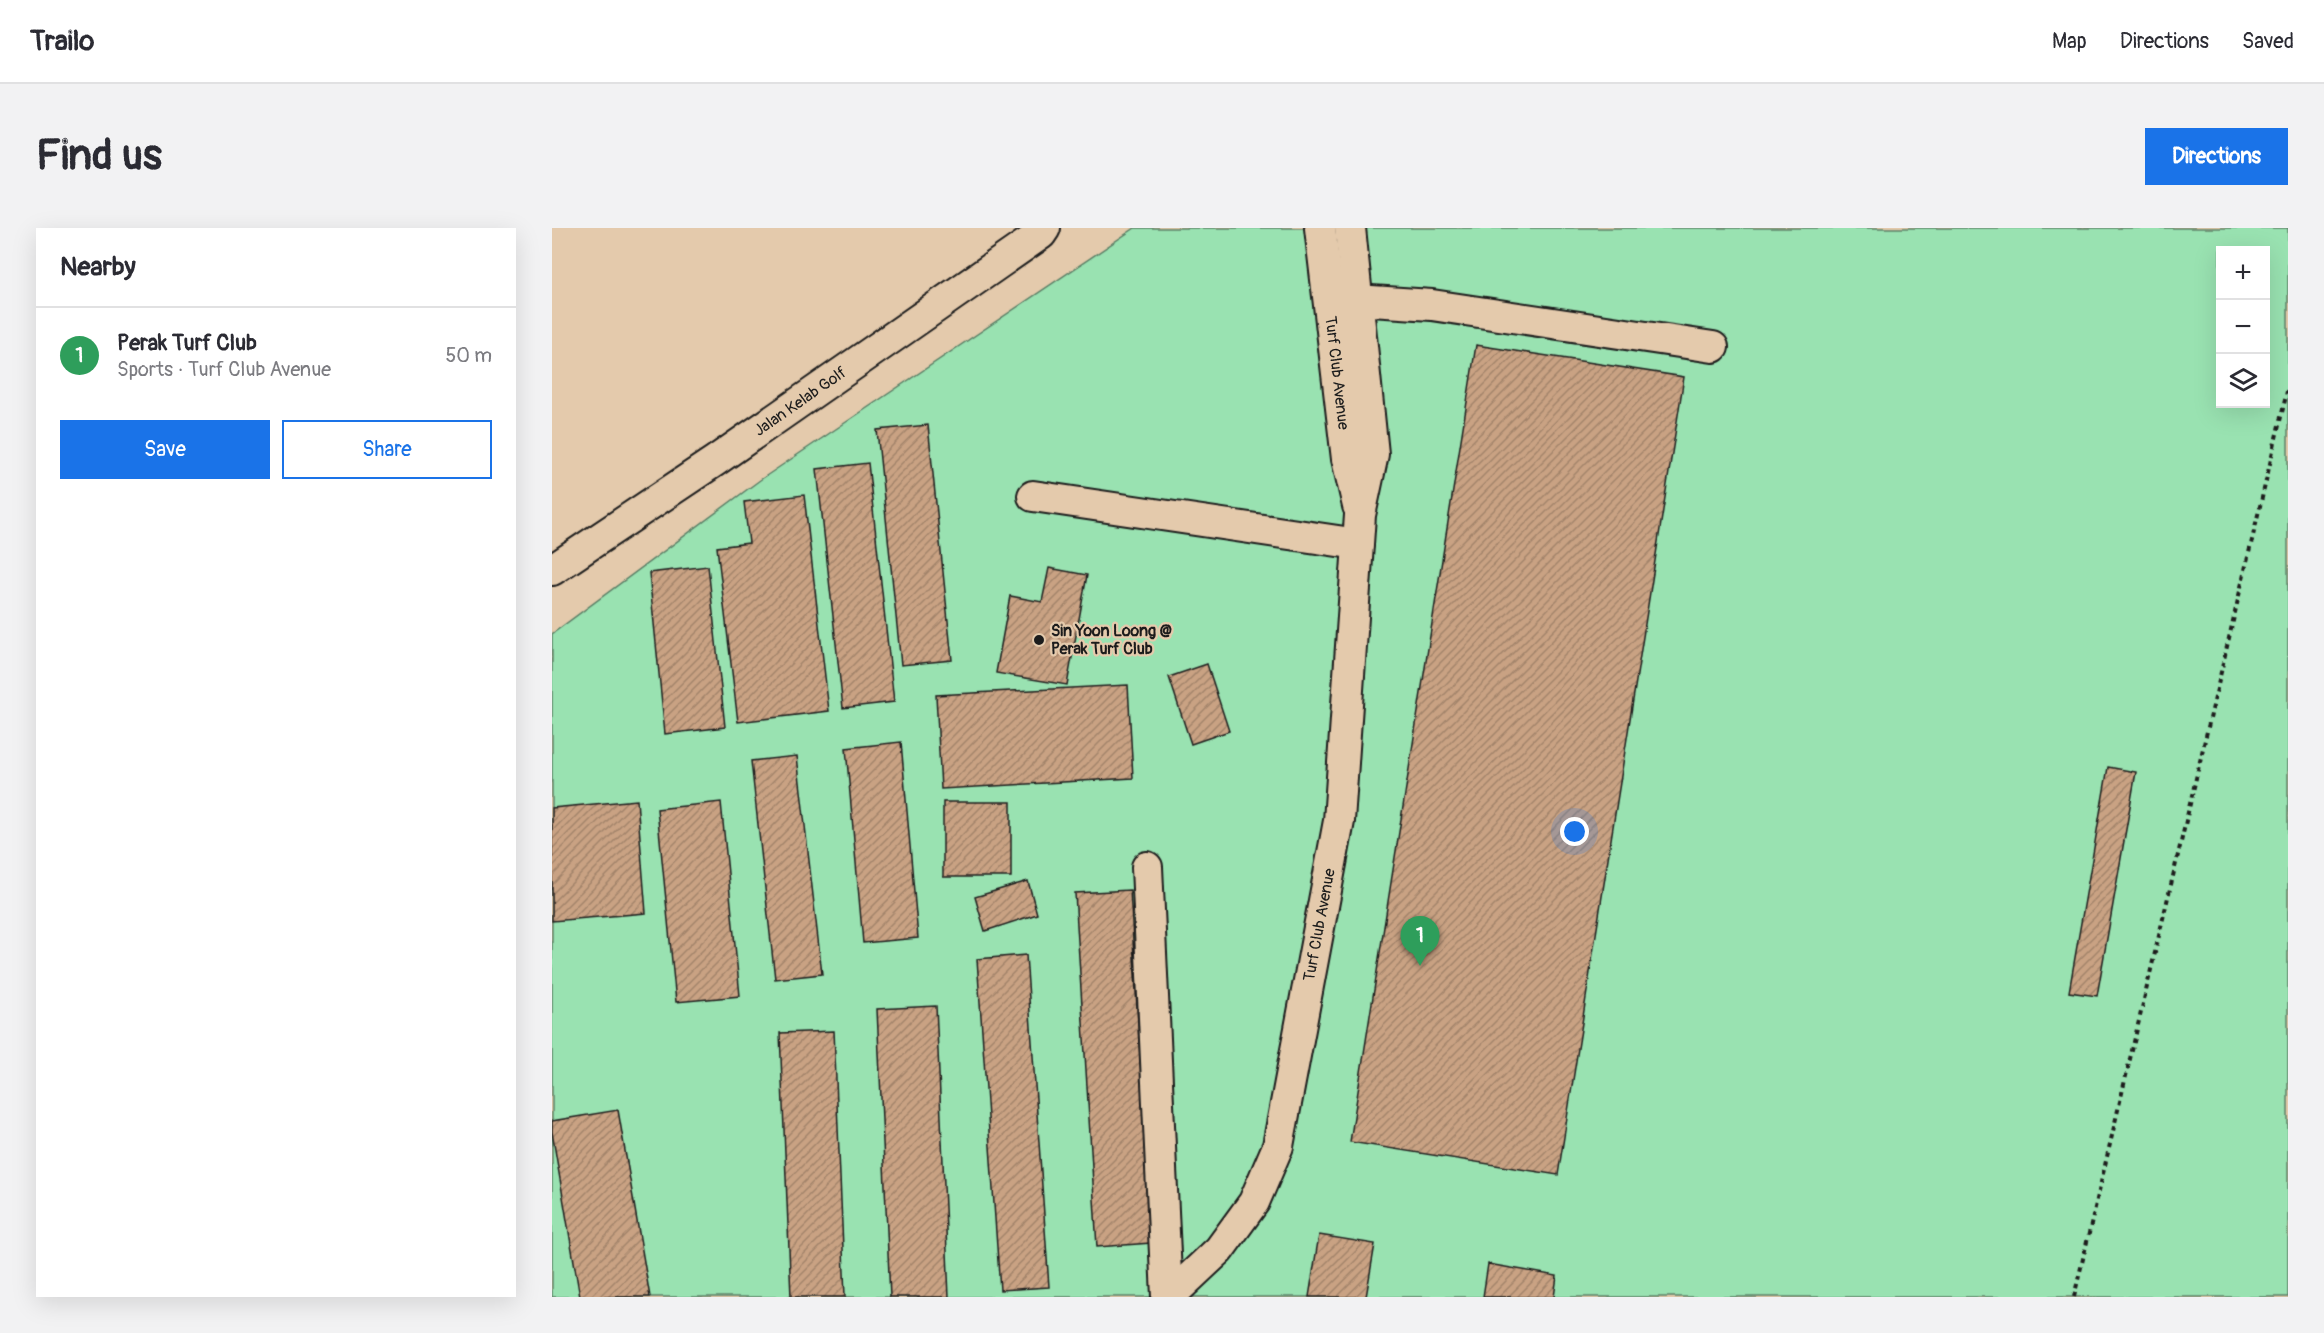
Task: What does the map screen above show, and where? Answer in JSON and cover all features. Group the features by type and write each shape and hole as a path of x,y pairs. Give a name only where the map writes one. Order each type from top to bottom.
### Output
{"street":[{"name":"Jalan Kelab Golf","path":"552,547 1024,228"},
{"name":"Jalan Kelab Golf","path":"552,570 715,461 1041,234 1045,228"},
{"name":"Turf Club Avenue","path":"1320,228 1347,459 1360,515"},
{"name":"Turf Club Avenue","path":"1168,1297 1219,1250 1254,1202 1278,1146 1339,821 1360,515 1372,454 1350,228"},
{"path":"1356,300 1432,305 1713,347"},
{"path":"1032,496 1358,544"},
{"path":"1147,867 1168,1297"}],"path":[{"path":"2074,1297 2288,387"}],"green space":[{"path":"1135,228 2288,228 2288,1297 552,1297 552,634 760,480"}],"building":[{"path":"1476,345 1684,377 1558,1175 1350,1142"},
{"path":"928,425 952,660 901,665 877,430"},
{"path":"868,463 894,702 843,708 817,469"},
{"path":"804,495 829,711 738,722 717,547 749,543 744,502"},
{"path":"708,566 725,727 665,734 649,573"},
{"name":"Sin Yoon Loong @ Perak Turf Club","path":"1049,568 1087,575 1067,685 996,673 1010,596 1042,602"},
{"path":"1207,664 1229,731 1191,744 1169,677"},
{"path":"1128,685 1133,778 941,789 936,695"},
{"path":"901,742 918,938 863,943 846,748"},
{"path":"797,756 822,974 775,979 751,761"},
{"path":"2108,767 2136,772 2097,996 2069,992"},
{"path":"637,800 646,913 552,921 552,808"},
{"path":"721,802 740,996 676,1002 657,809"},
{"path":"943,802 1011,802 1011,877 943,877"},
{"path":"1028,881 1037,914 985,931 975,897"},
{"path":"1130,890 1151,1243 1097,1247 1075,893"},
{"path":"1026,955 1049,1287 1000,1290 977,959"},
{"path":"936,1006 949,1297 890,1297 877,1009"},
{"path":"834,1031 845,1297 791,1297 780,1033"},
{"path":"618,1110 650,1297 580,1297 552,1121"},
{"path":"1319,1235 1375,1244 1366,1297 1309,1297"},
{"path":"1488,1264 1557,1276 1554,1297 1483,1297"}],"place":[{"name":"Sin Yoon Loong @ Perak Turf Club","path":"1039,640"},
{"name":"Perak Turf Club","path":"1420,966"}]}
